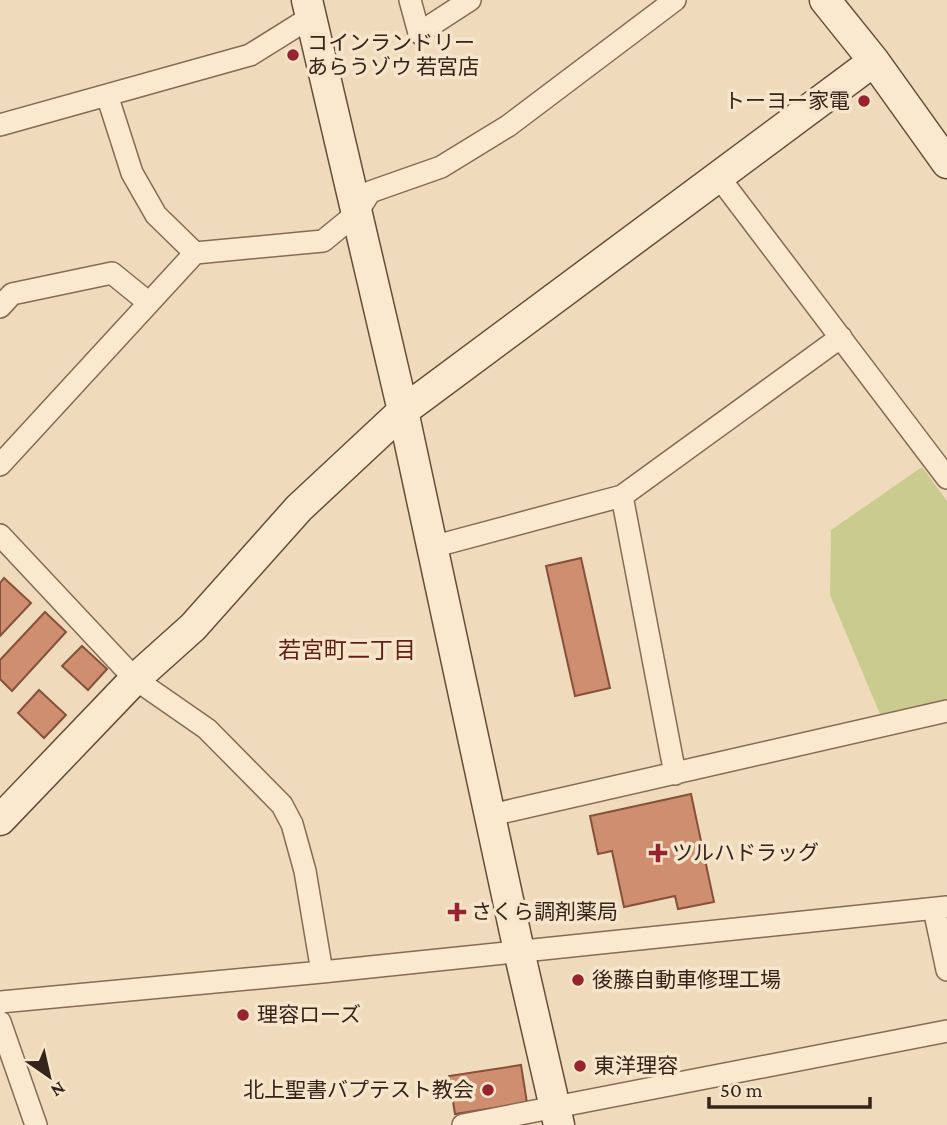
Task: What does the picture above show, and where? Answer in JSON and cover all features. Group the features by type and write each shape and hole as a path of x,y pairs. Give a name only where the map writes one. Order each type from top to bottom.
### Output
{"street":[{"path":"410,0 419,33 470,0"},
{"path":"0,465 195,253 323,241 356,214 370,192 441,167 508,126 675,0"},
{"path":"825,0 874,61 947,163"},
{"path":"0,125 250,55 309,8 404,411 519,951 558,1117"},
{"path":"0,820 135,679 192,628 299,508 404,411 874,61"},
{"path":"107,95 132,173 156,215 195,253"},
{"path":"718,176 947,478"},
{"path":"0,307 12,294 112,273 149,303"},
{"path":"432,547 622,496 841,337"},
{"path":"622,496 675,774"},
{"path":"0,536 135,679 207,729 282,805 292,824 305,871 322,972"},
{"path":"491,815 947,710"},
{"path":"0,1002 322,972 941,908 947,970"},
{"path":"0,1022 36,1125"},
{"path":"463,1125 558,1117 947,1031"}],"green space":[{"path":"922,467 947,501 947,699 880,714 830,595 831,530"}],"building":[{"path":"581,558 610,688 575,696 546,566"},
{"path":"4,578 31,603 0,636 0,583"},
{"path":"45,612 66,632 12,691 0,679 0,660"},
{"path":"82,646 107,669 88,690 62,666"},
{"path":"39,690 66,715 44,738 18,713"},
{"name":"ツルハドラッグ","path":"691,794 714,902 678,909 675,896 624,907 612,851 598,854 590,816"},
{"name":"北上聖書バプテスト教会","path":"521,1065 527,1103 455,1114 449,1076"}],"place":[{"name":"コインランドリー あらうゾウ 若宮店","path":"293,55"},
{"name":"トーヨー家電","path":"864,101"},
{"name":"ツルハドラッグ","path":"658,853"},
{"name":"さくら調剤薬局","path":"457,912"},
{"name":"後藤自動車修理工場","path":"578,980"},
{"name":"理容ローズ","path":"243,1015"},
{"name":"東洋理容","path":"580,1066"},
{"name":"北上聖書バプテスト教会","path":"488,1090"}],"district":[{"name":"若宮町二丁目","path":"347,650"}]}
